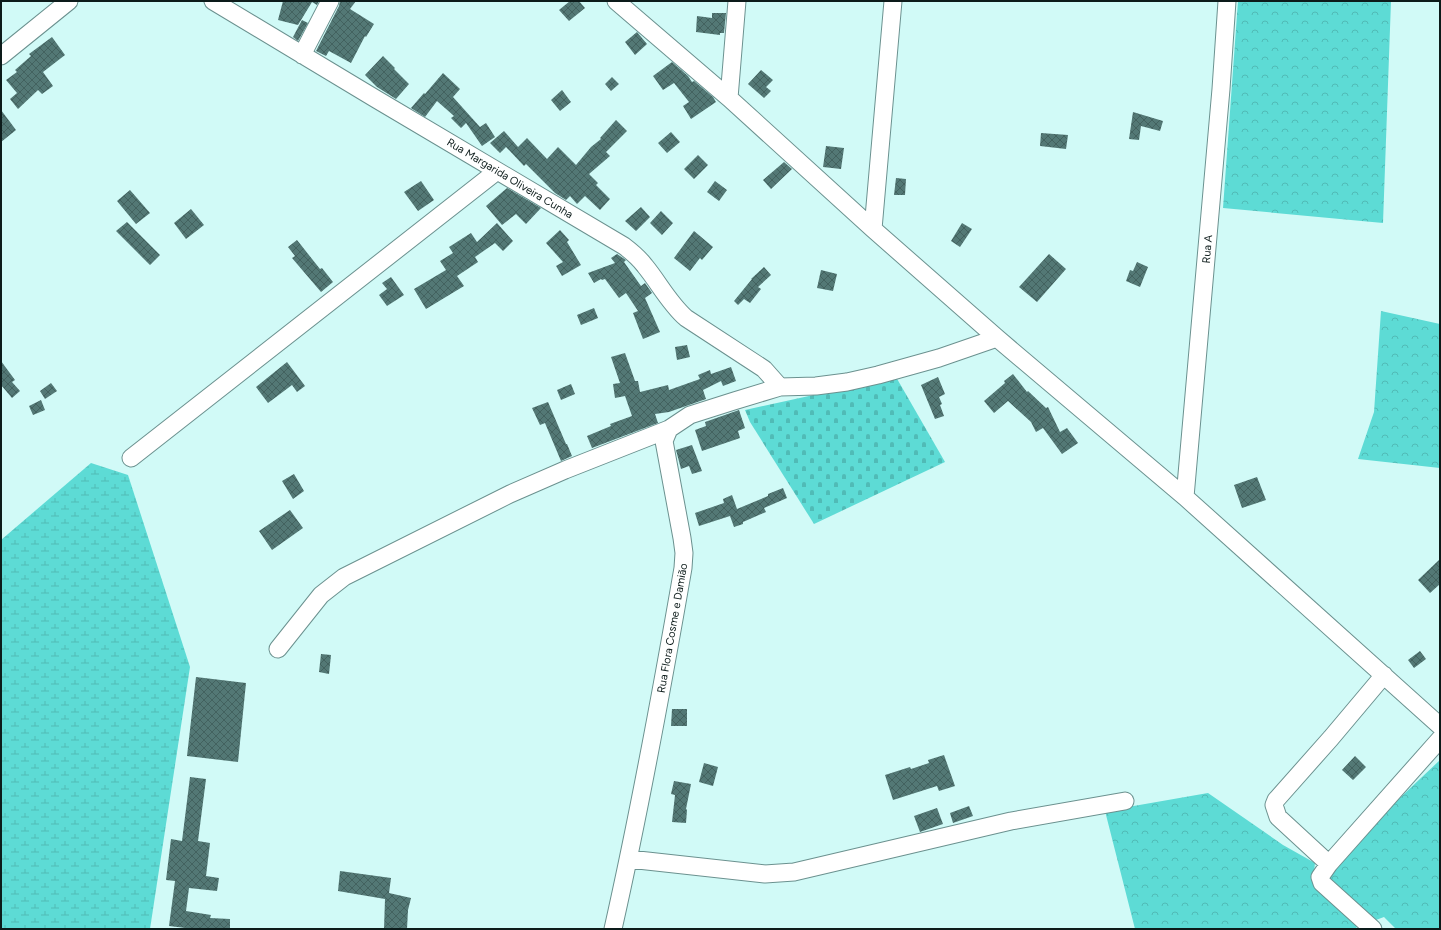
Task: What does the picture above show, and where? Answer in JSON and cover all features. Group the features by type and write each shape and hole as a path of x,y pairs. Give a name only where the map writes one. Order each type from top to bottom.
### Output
{"street":[{"path":"1,56 69,1"},
{"name":"Rua Margarida Oliveira Cunha","path":"214,1 302,55 624,246 645,265 669,301 677,310 686,318 764,369 780,387"},
{"path":"302,55 330,1"},
{"path":"616,1 729,98 997,338 1185,497 1440,726"},
{"path":"729,98 737,1"},
{"path":"873,228 893,1"},
{"name":"Rua A","path":"1185,497 1221,89 1227,1"},
{"path":"131,458 497,171"},
{"path":"278,649 321,595 344,577 510,494 565,470 669,429 690,415 780,387 847,382 939,358 997,338"},
{"name":"Rua Flora Cosme e Damião","path":"613,929 629,859 657,715 683,568 684,553 682,538 664,441 669,429"},
{"path":"1329,864 1278,817 1275,812 1274,805 1276,800 1384,675"},
{"path":"1373,929 1322,883 1320,877 1329,864 1440,739"},
{"path":"629,859 765,874 794,872 1011,821 1125,801"}],"green space":[{"path":"1238,1 1391,1 1383,223 1223,208"},
{"path":"1381,311 1440,324 1440,468 1358,459 1374,412"},
{"path":"896,377 945,462 814,524 750,422 745,410"},
{"path":"91,463 128,475 190,667 150,929 1,929 1,540"},
{"path":"1440,760 1440,929 1396,929 1384,917 1355,929 1135,929 1105,811 1208,793 1283,845 1315,863 1313,880"}],"building":[{"path":"283,1 319,1 317,5 312,2 298,25 278,20"},
{"path":"340,1 356,1 350,9 374,24 366,37 365,36 351,63 329,51 326,56 316,51 339,6"},
{"path":"570,1 579,1 585,8 569,21 559,10"},
{"path":"712,13 726,13 724,33 720,33 720,35 696,32 697,16 712,18"},
{"path":"302,20 308,23 298,41 293,37"},
{"path":"637,32 647,44 635,55 625,42"},
{"path":"52,37 65,55 43,72 53,86 42,94 38,90 18,109 10,99 17,93 6,80 17,72 15,70 31,56 29,54"},
{"path":"383,56 409,84 396,99 377,87 365,75"},
{"path":"672,62 688,76 692,82 694,81 713,97 716,102 691,119 683,106 689,102 674,83 663,90 653,76"},
{"path":"761,70 773,80 766,87 771,91 764,98 748,84"},
{"path":"443,73 460,89 453,97 480,127 486,123 495,137 482,146 466,123 461,128 451,118 454,116 437,101 425,117 411,108"},
{"path":"612,77 619,84 611,91 605,84"},
{"path":"562,90 571,102 560,111 551,100"},
{"path":"1,110 16,130 1,142"},
{"path":"1133,112 1163,121 1160,131 1141,126 1139,140 1129,139"},
{"path":"616,120 627,131 606,152 610,156 589,174 598,183 596,185 610,199 600,210 585,196 577,204 570,196 566,200 555,193 526,164 524,166 506,147 500,153 490,143 504,131 518,147 527,138 547,159 558,147 576,165 591,147 601,139 600,138"},
{"path":"671,132 680,142 667,153 658,143"},
{"path":"1041,133 1068,135 1066,149 1040,146"},
{"path":"826,146 844,148 841,169 823,167"},
{"path":"698,155 708,165 694,179 684,169"},
{"path":"784,162 792,169 771,189 763,180"},
{"path":"896,178 906,179 905,195 894,195"},
{"path":"421,181 434,200 418,211 404,192"},
{"path":"715,181 727,190 719,201 707,192"},
{"path":"507,188 541,208 526,224 516,214 502,225 486,206"},
{"path":"130,190 150,213 136,224 117,201"},
{"path":"641,207 650,217 636,231 625,221"},
{"path":"191,209 204,225 186,239 174,223"},
{"path":"661,211 673,223 662,235 650,223"},
{"path":"127,222 160,255 150,265 116,231"},
{"path":"497,223 513,241 503,251 495,243 475,257 478,262 457,276 464,286 426,309 414,289 446,270 440,261 453,253 449,247 471,233 477,242"},
{"path":"962,223 972,229 960,247 951,241"},
{"path":"560,230 569,240 567,242 581,265 562,276 556,266 563,262 546,243"},
{"path":"694,231 713,247 702,260 700,258 690,271 674,258"},
{"path":"297,240 320,269 322,268 333,282 321,292 292,258 295,256 288,247"},
{"path":"617,254 626,260 624,262 641,286 645,283 652,293 645,298 660,332 643,339 633,313 638,311 626,293 619,298 605,279 601,279 594,283 588,273 615,263 611,258"},
{"path":"1049,254 1066,269 1037,302 1019,287"},
{"path":"1137,262 1148,267 1140,287 1126,281 1130,270 1133,271"},
{"path":"764,267 771,275 758,287 761,289 750,303 744,299 738,305 734,301 751,279"},
{"path":"821,270 837,274 833,291 817,288"},
{"path":"391,277 404,295 387,306 379,295 387,289 382,283"},
{"path":"594,308 598,318 581,325 577,315"},
{"path":"687,345 690,357 677,360 675,347"},
{"path":"625,353 635,381 638,381 640,392 668,385 669,390 700,379 698,375 710,370 711,374 731,367 736,381 723,386 721,381 703,390 706,399 669,412 655,414 658,423 592,448 587,436 611,426 610,424 632,416 625,396 615,398 613,384 620,383 611,357"},
{"path":"1,361 15,380 12,382 20,391 12,398 1,385"},
{"path":"287,362 305,386 297,392 292,385 268,403 256,387"},
{"path":"1013,374 1027,392 1028,391 1046,408 1048,407 1060,432 1067,428 1078,443 1062,454 1043,428 1036,432 1031,422 1008,401 994,413 984,401"},
{"path":"938,377 945,394 939,397 944,416 935,419 921,385"},
{"path":"51,383 57,391 45,399 40,391"},
{"path":"571,384 575,394 561,400 557,390"},
{"path":"41,400 45,410 33,415 29,406"},
{"path":"548,402 572,456 561,461 545,423 540,425 532,408"},
{"path":"739,410 745,428 738,431 740,438 702,451 695,430 706,426 705,422"},
{"path":"692,445 702,471 692,474 689,466 681,469 676,450"},
{"path":"294,474 304,491 293,499 282,481"},
{"path":"1257,477 1266,500 1242,508 1234,485"},
{"path":"783,488 787,498 764,508 766,512 743,522 743,524 734,527 730,516 699,526 695,513 724,503 723,499 732,495 737,509"},
{"path":"290,510 303,528 272,550 259,531"},
{"path":"1440,559 1440,584 1430,593 1418,580"},
{"path":"1420,651 1426,659 1414,668 1408,660"},
{"path":"321,654 331,655 329,674 319,672"},
{"path":"196,677 246,683 238,762 187,756"},
{"path":"672,709 687,709 687,726 671,726"},
{"path":"944,755 955,786 939,791 937,786 893,800 885,775 929,763 928,760"},
{"path":"1355,756 1366,767 1353,780 1342,770"},
{"path":"704,763 718,767 713,786 699,782"},
{"path":"190,777 206,779 198,841 210,843 206,876 219,878 217,891 189,888 186,911 211,915 210,918 230,919 230,929 194,929 169,926 175,881 166,880 171,839 182,841"},
{"path":"674,781 691,784 686,809 686,823 672,822 675,795 671,794"},
{"path":"969,806 973,816 953,823 950,813"},
{"path":"937,808 943,824 920,832 914,816"},
{"path":"340,871 391,878 389,893 411,898 408,910 407,929 384,929 385,899 338,891"}]}
